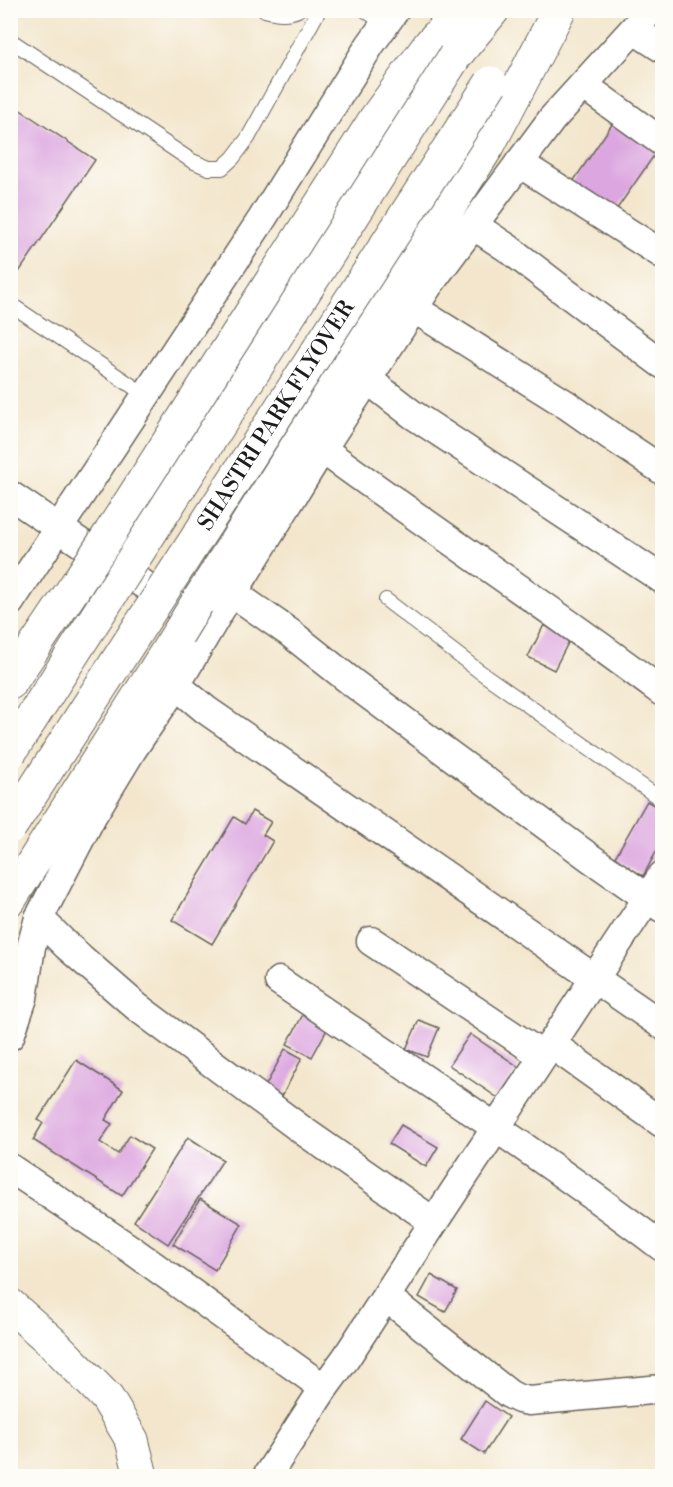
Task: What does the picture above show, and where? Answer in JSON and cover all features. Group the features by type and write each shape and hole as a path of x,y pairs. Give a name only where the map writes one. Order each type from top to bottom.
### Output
{"highway":[{"path":"10,683 111,531 376,117 429,44 460,10"},
{"name":"SHASTRI PARK FLYOVER","path":"10,752 455,56 493,10"},
{"name":"SHASTRI PARK FLYOVER","path":"10,827 491,83 553,10"},
{"path":"10,899 178,634 204,615 489,144 560,10"},
{"path":"10,1305 54,1344 106,1398 132,1440 141,1476"}],"street":[{"path":"15,586 60,529 262,219 370,45 382,15"},
{"path":"10,1036 23,998 31,947 39,918 92,816 132,750 176,685 204,615 222,607 233,593 413,308 552,119 643,20 663,48"},
{"path":"583,85 663,142"},
{"path":"519,164 663,254"},
{"path":"473,225 509,249 663,364"},
{"path":"413,308 564,403 663,470"},
{"path":"367,380 412,414 663,579"},
{"path":"322,449 663,692"},
{"path":"10,495 60,529 204,615"},
{"path":"233,593 290,633 352,683 429,740 658,894 595,979 547,1050 267,1476"},
{"path":"176,685 206,710 663,1025"},
{"path":"39,918 136,1007 302,1130 434,1222"},
{"path":"371,941 663,1122"},
{"path":"279,981 496,1128 663,1247"},
{"path":"10,1168 129,1248 324,1388"},
{"path":"386,1297 509,1394 519,1399 529,1401 663,1389"}],"lane":[{"path":"265,10 278,14 293,13 298,10"},
{"path":"10,40 192,161 209,168 222,168 249,138 320,10"},
{"path":"10,304 147,396"},
{"path":"387,600 479,671 663,800"}],"building":[{"path":"10,103 95,160 17,275 10,270"},
{"path":"619,114 662,144 612,216 570,186"},
{"path":"544,625 570,639 554,670 528,657"},
{"path":"647,801 662,810 662,841 643,876 614,859"},
{"path":"252,811 271,822 263,835 273,841 212,944 172,920 234,817 245,824"},
{"path":"306,1009 331,1022 312,1057 287,1044"},
{"path":"419,1020 439,1028 427,1057 406,1049"},
{"path":"470,1034 519,1067 498,1098 449,1065"},
{"path":"285,1049 302,1058 282,1096 265,1087"},
{"path":"76,1060 123,1090 105,1120 112,1124 100,1142 118,1154 130,1135 152,1149 122,1196 33,1140 43,1123 38,1120"},
{"path":"401,1125 438,1147 426,1167 389,1144"},
{"path":"188,1137 223,1160 168,1244 134,1221"},
{"path":"200,1199 242,1224 215,1270 173,1244"},
{"path":"431,1275 457,1290 445,1312 419,1297"},
{"path":"485,1401 508,1417 484,1454 461,1439"}]}
